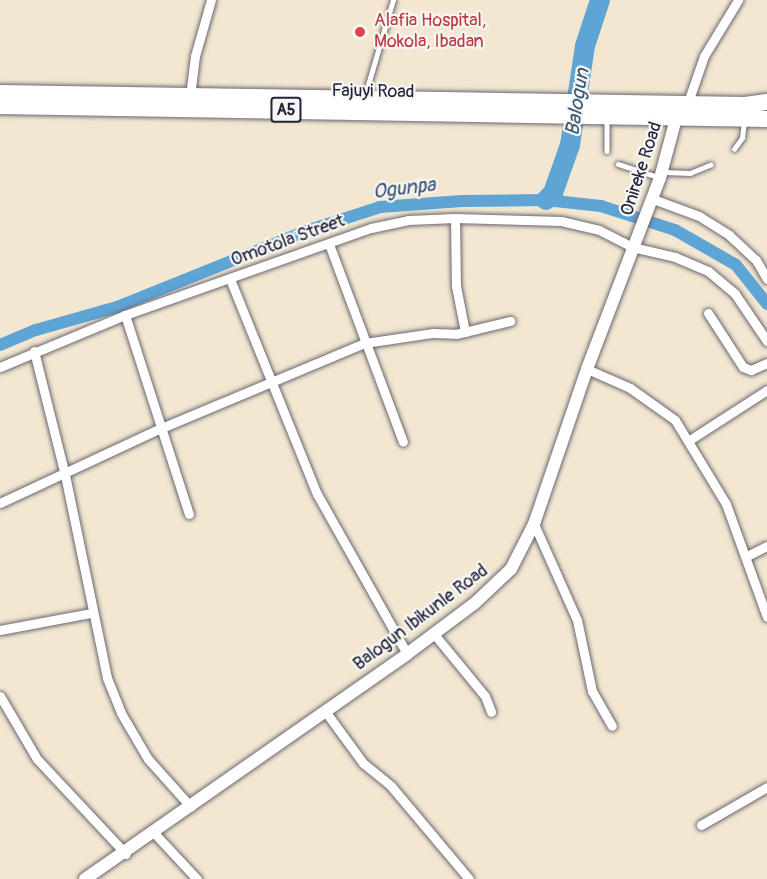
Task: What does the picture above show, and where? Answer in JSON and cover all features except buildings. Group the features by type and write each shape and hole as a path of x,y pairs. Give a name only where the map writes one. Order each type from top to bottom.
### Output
{"highway":[{"name":"Fajuyi Road","path":"0,93 190,96 363,104"},
{"name":"Fajuyi Road","path":"0,106 363,104 577,107 688,102 745,111"},
{"name":"A5","path":"745,111 767,102"},
{"name":"Fajuyi Road","path":"577,107 607,114 677,115 745,111"},
{"name":"A5","path":"745,111 767,119"}],"street":[{"path":"190,96 195,56 210,0"},
{"path":"688,102 704,56 738,0"},
{"name":"Onireke Road","path":"640,233 661,175 677,115"},
{"path":"651,204 699,216 729,235 756,260 767,279"},
{"name":"Omotola Street","path":"0,367 125,315 329,244 408,220 508,216 561,221 599,230 632,247 675,257 708,271 735,294 767,341"},
{"path":"455,218 456,286 465,332"},
{"name":"Balogun Ibikunle Road","path":"85,879 126,854 407,654 500,582 523,550 534,524 587,369 632,247 640,233"},
{"path":"329,244 403,442"},
{"path":"230,279 271,386 317,494 407,654"},
{"path":"708,313 743,367 750,370 767,363"},
{"path":"125,315 159,429 189,514"},
{"path":"0,503 65,475 159,429 271,386 365,343 465,332 510,321"},
{"path":"34,351 65,475 91,613 121,713 147,759 191,807"},
{"path":"587,369 652,403 675,420 712,475 747,556 767,617"},
{"path":"688,441 767,390"},
{"path":"534,524 577,620 592,691 612,726"},
{"path":"747,556 767,546"},
{"path":"0,630 91,613"},
{"path":"434,634 485,696 491,712"},
{"path":"0,696 37,759 126,854"},
{"path":"325,711 363,763 391,786 469,879"},
{"path":"701,825 767,787"},
{"path":"154,834 197,879"}],"lane":[{"path":"363,104 393,0"},
{"path":"734,149 742,138 745,111"},
{"path":"607,114 608,151"},
{"path":"618,164 661,175 690,173 710,165"}],"waterway":[{"name":"Balogun","path":"546,200 553,193 570,145 585,46 600,0"},
{"name":"Ogunpa","path":"0,345 36,330 117,307 309,230 380,207 462,201 546,200 601,206 675,230 736,265 767,304"}],"place":[{"name":"Alafia Hospital, Mokola, Ibadan","path":"360,32"}]}
